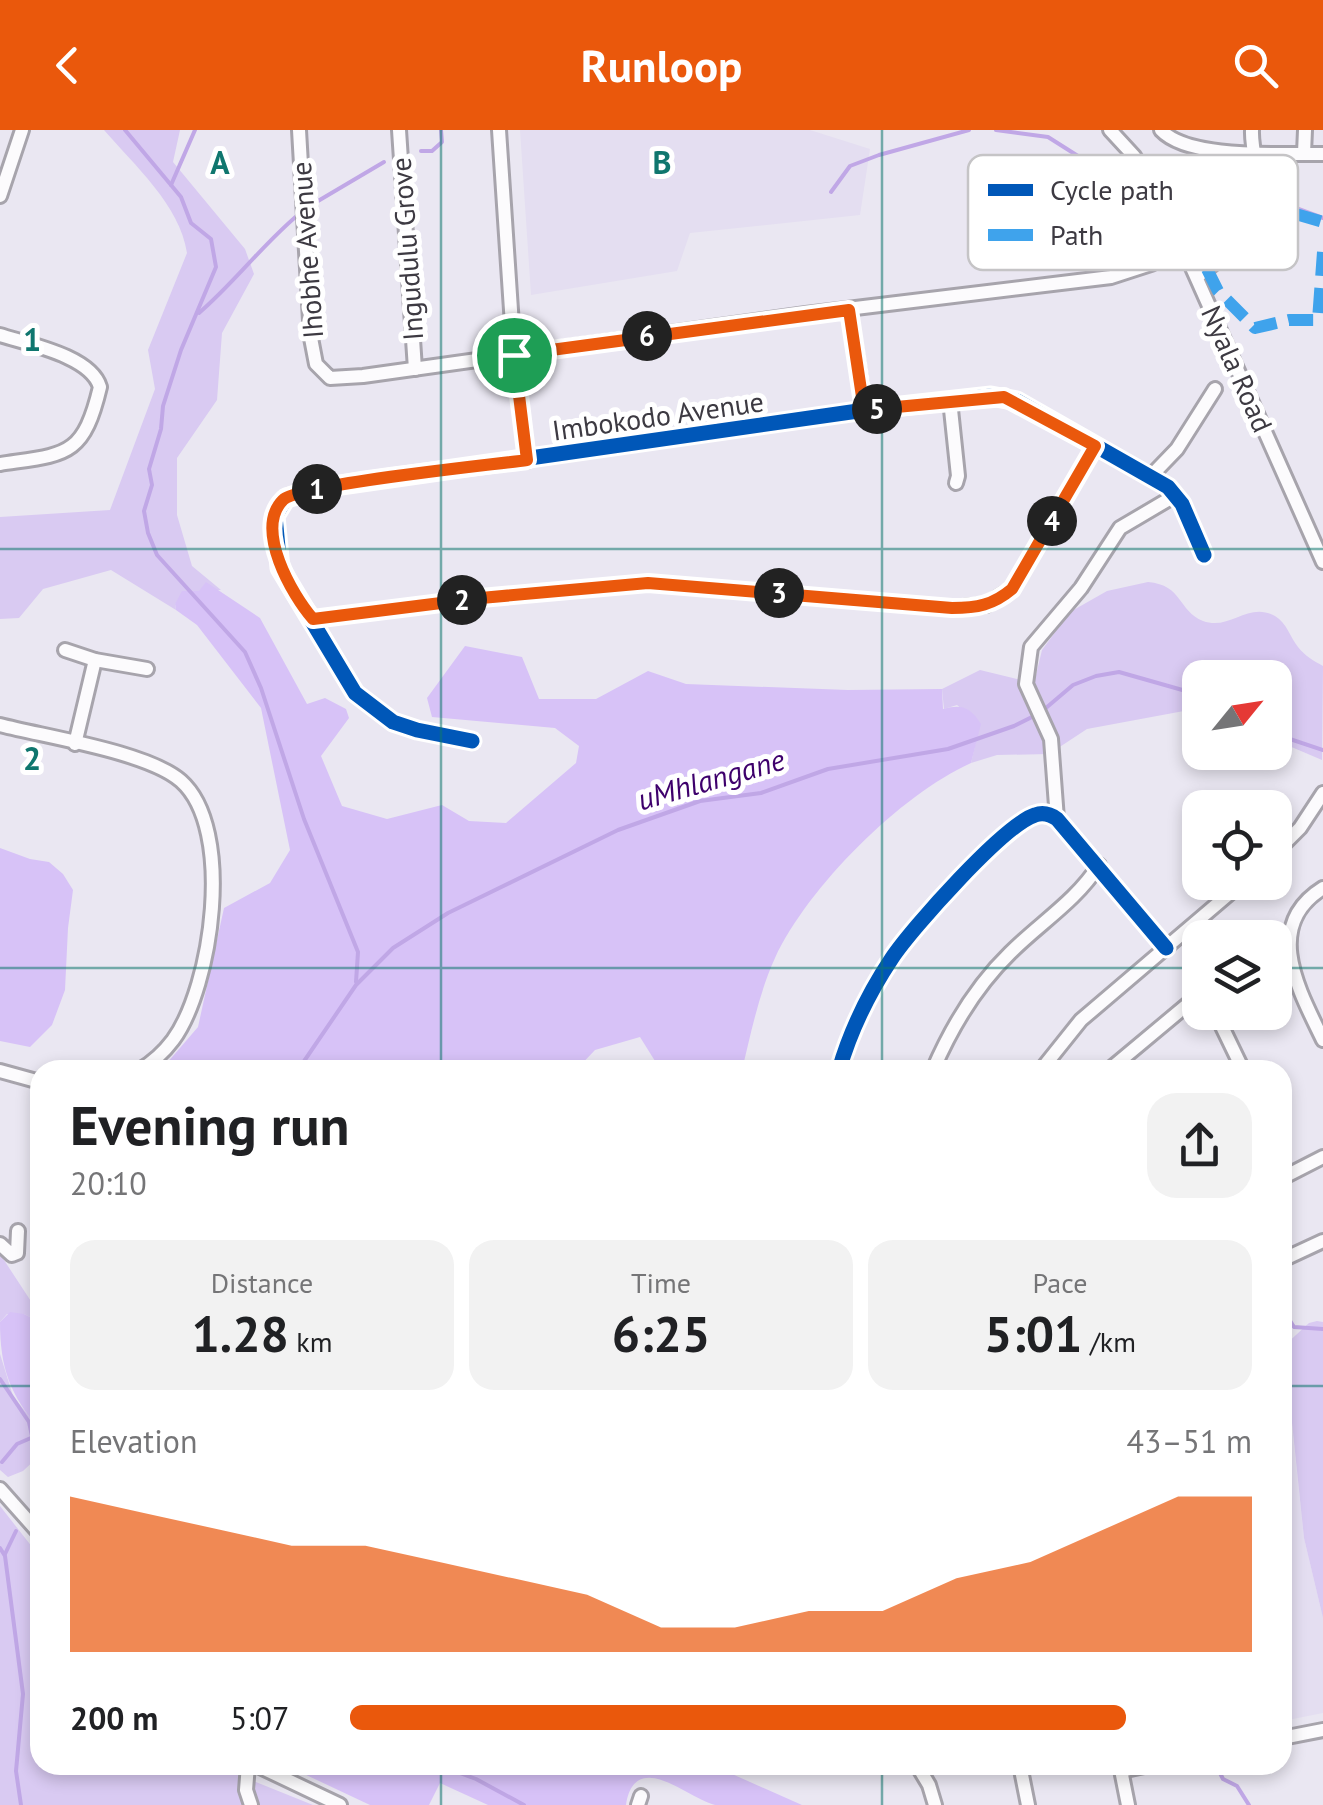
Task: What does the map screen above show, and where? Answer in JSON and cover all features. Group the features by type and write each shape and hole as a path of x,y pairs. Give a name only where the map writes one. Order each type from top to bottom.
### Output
{"street":[{"path":"0,196 22,130"},
{"name":"Ihobhe Avenue","path":"299,130 311,338 319,370 330,378 340,378 415,369"},
{"name":"Ingudulu Grove","path":"399,130 415,369"},
{"path":"499,130 514,355 527,460"},
{"name":"Nyala Road","path":"1110,130 1133,155"},
{"path":"1160,130 1174,140 1200,149 1323,154"},
{"path":"1252,130 1252,155"},
{"path":"1304,153 1305,130"},
{"path":"0,140 16,145"},
{"path":"415,369 1110,277 1132,270"},
{"name":"Nyala Road","path":"1194,270 1323,562"},
{"path":"1197,277 1206,270"},
{"path":"849,310 864,410"},
{"path":"0,334 84,365 98,378 100,386 82,438 56,455 0,464"},
{"path":"1150,477 1177,449 1215,389"},
{"name":"Imbokodo Avenue","path":"472,741 393,722 354,693 313,619 296,600 278,559 275,516 286,498 327,487 864,410 991,396 1012,399 1176,495"},
{"path":"950,400 956,483"},
{"path":"313,619 648,583 974,608 995,602 1012,589 1095,446"},
{"path":"1057,818 1048,729 1026,684 1031,647 1081,588 1124,524 1176,495 1204,555"},
{"path":"65,650 147,669"},
{"path":"75,744 95,660"},
{"path":"0,726 144,760 178,778 202,810 213,850 212,902 190,1006 174,1039 154,1060"},
{"path":"1292,836 1323,793"},
{"path":"843,1060 876,986 917,926 986,853 1028,818 1043,814 1057,818 1166,948"},
{"path":"938,1060 979,988 1010,952 1084,888 1099,865"},
{"path":"1292,923 1299,906 1323,888"},
{"path":"1049,1060 1081,1020 1222,900"},
{"path":"1292,958 1302,996 1323,1040"},
{"path":"1121,1060 1182,1009"},
{"path":"1224,1030 1238,1060"},
{"path":"0,1071 30,1079"},
{"path":"1292,1173 1323,1157"},
{"path":"0,1244 17,1254 18,1231"},
{"path":"1292,1255 1323,1240"},
{"path":"0,1489 30,1521"},
{"path":"1292,1736 1323,1730"},
{"path":"250,1775 246,1790 250,1805"},
{"path":"274,1775 340,1805"},
{"path":"923,1775 934,1805"},
{"path":"1022,1775 1028,1805"},
{"path":"1122,1775 1128,1805"}],"shaded area":[{"path":"104,130 180,130 173,162 245,249 254,274 222,333 217,400 177,458 177,515 192,566 221,590 199,591 175,604 176,610 111,570 43,589 19,618 0,619 0,517 110,510 155,389 148,350 187,253 183,235 166,202"},
{"path":"520,130 810,130 870,149 860,215 690,233 677,271 531,295"},
{"path":"206,582 260,618 307,704 325,698 346,709 349,718 321,756 342,806 387,819 442,805 469,821 506,823 576,763 579,746 555,728 432,717 427,698 465,646 522,657 539,699 596,699 648,671 686,684 942,689 943,709 965,708 981,724 971,763 886,820 810,902 769,971 744,1060 654,1060 640,1037 595,1050 586,1060 170,1060 198,1027 224,908 270,883 290,850 261,708 197,625 176,610 182,591 199,591"},
{"path":"1148,582 1168,588 1203,621 1222,622 1265,612 1283,622 1301,650 1323,666 1322,760 1292,747 1292,660 1182,660 1182,711 1087,729 1049,754 997,755 971,763 980,724 957,705 944,709 942,689 980,670 1017,679 1036,675 1042,650 1070,612 1107,591"},
{"path":"0,848 49,862 73,890 65,990 52,1025 30,1047 0,1041"},
{"path":"0,1254 30,1300 30,1317 7,1314 0,1322"},
{"path":"10,1312 30,1317 30,1417 14,1393 5,1367 0,1322"},
{"path":"1323,1322 1323,1618 1304,1538 1292,1423 1292,1339 1309,1323"},
{"path":"0,1354 13,1396 30,1417 30,1464 8,1477 0,1470"},
{"path":"1292,1426 1304,1538 1323,1618 1323,1713 1292,1719"},
{"path":"0,1506 30,1544 30,1775 242,1775 313,1805 0,1805"},
{"path":"306,1775 734,1775 802,1805 715,1805 651,1778 640,1780 631,1788 626,1805 488,1805 440,1783 429,1805 370,1805"}],"waterway":[{"path":"125,130 181,197 191,223 211,239 216,267 181,350 163,406 161,429 149,469 152,485 144,511 148,533 157,555 245,652 261,688 304,819 358,952 356,982"},
{"path":"171,185 195,130"},
{"path":"421,151 432,151 442,142 441,130"},
{"path":"831,192 850,166 969,130"},
{"path":"996,130 1048,137 1076,155"},
{"path":"318,201 384,162"},
{"path":"1298,209 1323,218"},
{"path":"199,313 299,214"},
{"name":"uMhlangane","path":"305,1060 356,985 393,948 448,913 618,830 700,801 761,793 828,769 948,749 1014,726 1040,713 1073,685 1096,676 1119,672 1182,690"},
{"name":"uMhlangane","path":"1292,740 1323,750"},
{"path":"1292,1324 1323,1329"},
{"path":"0,1379 30,1427"},
{"name":"uMhlangane","path":"2,1462 17,1444 30,1438"},
{"path":"5,1554 16,1531"},
{"name":"uMhlangane","path":"0,1548 5,1556 23,1694 16,1771 21,1805"},
{"path":"465,1775 524,1805"},
{"path":"1221,1775 1237,1786 1249,1805"}],"marked path":[{"path":"1298,215 1323,222"},
{"path":"1208,270 1218,291 1255,328 1289,320 1318,320 1323,252"}],"cycle path":[{"path":"472,741 393,722 355,693 280,568 275,516 286,498 327,487 865,410 991,396 1017,401 1168,487 1182,504 1204,555"},
{"path":"842,1060 868,998 903,944 981,857 1035,815 1057,819 1166,948"}],"route":[{"path":"849,310 864,410 1004,397 1095,446 1012,589 995,602 974,608 648,583 313,619 296,600 280,568 275,516 283,500 299,492 327,487 527,460 514,355 849,310"}]}
